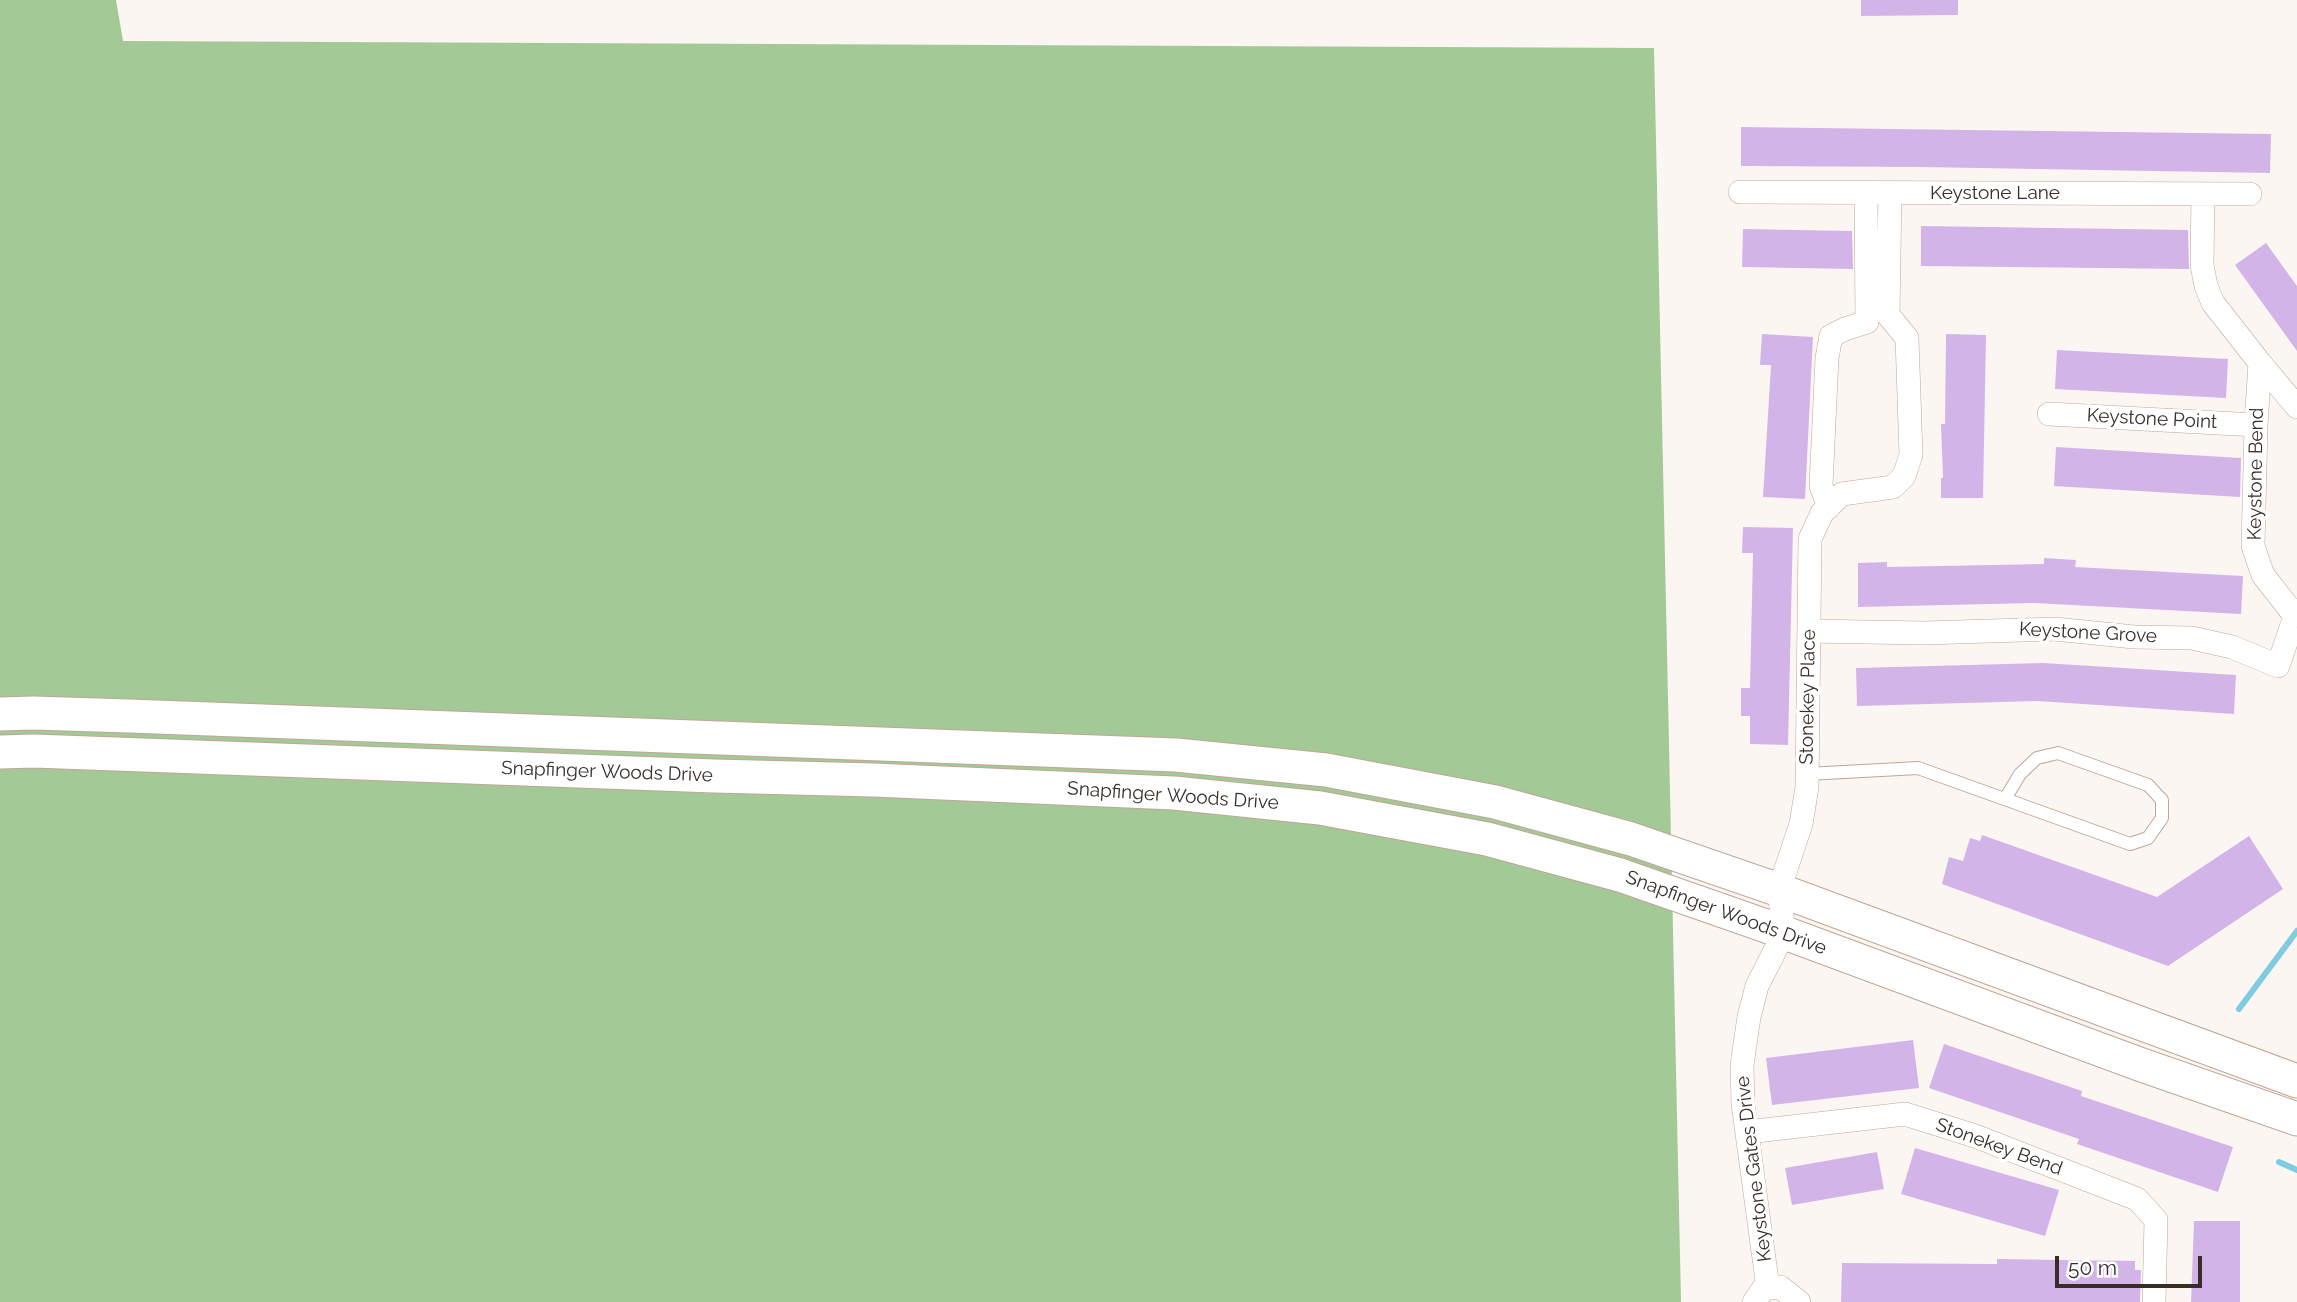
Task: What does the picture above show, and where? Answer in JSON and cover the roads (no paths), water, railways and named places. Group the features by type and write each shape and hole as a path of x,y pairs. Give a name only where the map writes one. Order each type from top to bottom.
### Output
{"main road":[{"name":"Snapfinger Woods Drive","path":"0,714 901,743 1176,755 1326,770 1495,802 1631,839 1779,890 2297,1081"},
{"name":"Snapfinger Woods Drive","path":"0,752 873,780 1174,793 1320,808 1487,839 1620,875 2297,1119"}],"street":[{"name":"Keystone Lane","path":"1740,192 2250,194"},
{"path":"1866,193 1867,322 1845,328 1831,336 1828,358 1821,486 1829,507 1842,494 1893,488 1904,476 1911,455 1907,338 1888,314 1890,193"},
{"name":"Keystone Bend","path":"2203,194 2202,265 2213,303 2297,407"},
{"name":"Keystone Bend","path":"2260,363 2253,546 2263,575 2296,613 2278,666"},
{"name":"Keystone Point","path":"2049,414 2256,425"},
{"name":"Stonekey Place","path":"1779,890 1801,824 1807,774 1810,540 1822,513 1829,507"},
{"name":"Keystone Grove","path":"1809,631 1925,633 2055,629 2134,637 2192,638 2232,647 2278,666"},
{"path":"57,752 58,714"},
{"path":"1264,764 1264,802"},
{"path":"1779,890 1784,933"},
{"name":"Keystone Gates Drive","path":"1784,933 1757,986 1749,1017 1742,1065 1743,1104 1761,1295 1780,1287 1799,1302"},
{"name":"Stonekey Bend","path":"1747,1132 1905,1114 1975,1136 2137,1199 2156,1220 2154,1302"}],"lane":[{"path":"1807,774 1918,768 2130,844 2148,838 2162,818 2162,800 2148,785 2058,753 2037,758 2020,774 2006,799"}],"waterway":[{"path":"2239,1009 2297,931"},
{"path":"2279,1162 2297,1170"}]}
